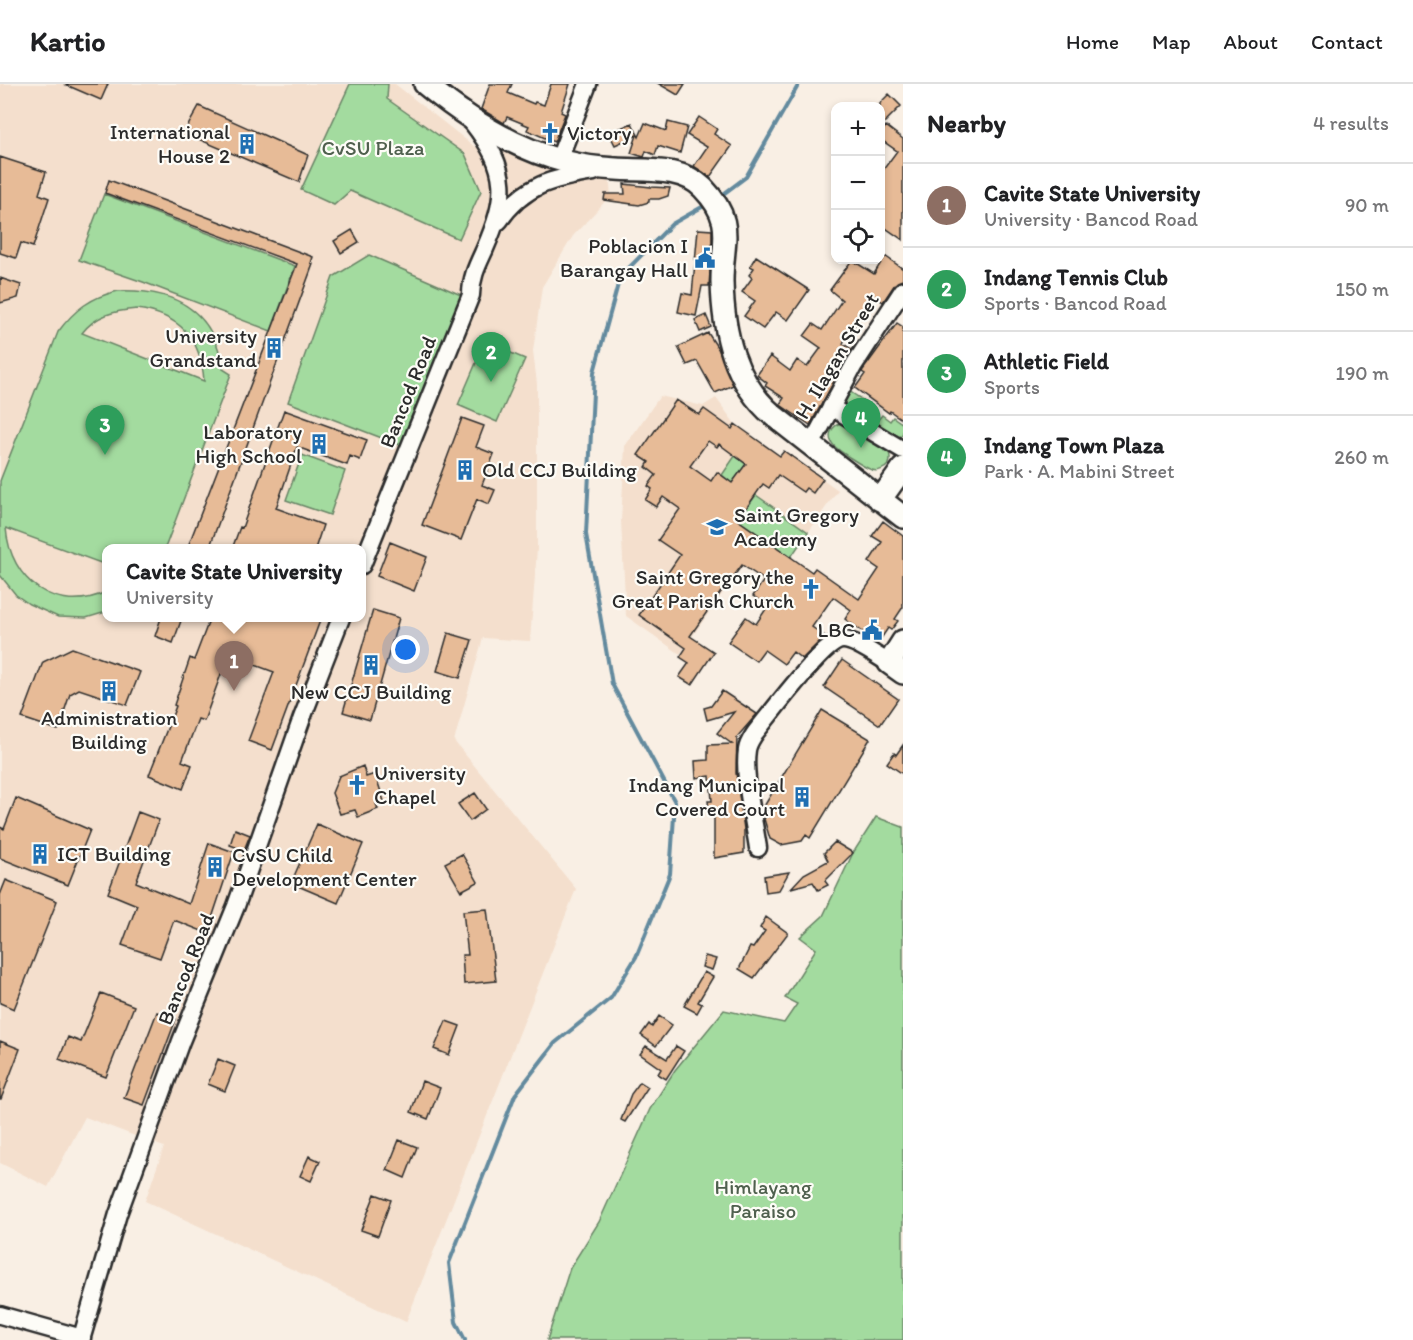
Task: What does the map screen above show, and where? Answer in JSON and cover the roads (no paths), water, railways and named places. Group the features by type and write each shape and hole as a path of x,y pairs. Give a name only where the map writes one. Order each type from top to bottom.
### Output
{"main road":[{"path":"424,84 468,117 517,143 559,159 612,169 664,172 685,176 700,185 712,199 723,218 726,229 722,279 724,308 729,341 747,387 765,408 903,517"},
{"path":"880,500 903,468"},
{"path":"896,668 903,641"}],"street":[{"path":"559,159 588,84"},
{"name":"Bancod Road","path":"366,555 471,295 471,281 497,218 502,194 501,173 489,146 468,117"},
{"name":"Bancod Road","path":"491,235 511,206 533,187 574,174 612,169"},
{"name":"H. Ilagan Street","path":"811,445 854,365 903,290"},
{"path":"831,406 903,450"},
{"name":"Bancod Road","path":"81,1339 118,1214 181,1041 236,906 302,718 339,622"},
{"path":"758,848 749,791 746,756 748,743 794,685 835,642 844,640 852,642 896,668"},
{"path":"0,1315 81,1339"}],"waterway":[{"path":"722,195 746,177 799,84"},
{"path":"465,1340 456,1322 449,1263 515,1095 555,1043 611,998 636,957 670,874 675,802 612,684 586,534 594,372 620,277 672,224 702,207"}],"place":[{"name":"Victory","path":"550,133"},
{"name":"International House 2","path":"247,144"},
{"name":"Poblacion I Barangay Hall","path":"705,258"},
{"name":"University Grandstand","path":"274,348"},
{"name":"Indang Tennis Club","path":"491,382"},
{"name":"Laboratory High School","path":"319,444"},
{"name":"Indang Town Plaza","path":"861,448"},
{"name":"Athletic Field","path":"105,455"},
{"name":"Old CCJ Building","path":"465,470"},
{"name":"Saint Gregory Academy","path":"717,527"},
{"name":"Saint Gregory the Great Parish Church","path":"811,589"},
{"name":"LBC","path":"872,630"},
{"name":"New CCJ Building","path":"371,665"},
{"name":"Administration Building","path":"109,691"},
{"name":"Cavite State University","path":"234,691"},
{"name":"University Chapel","path":"357,785"},
{"name":"Indang Municipal Covered Court","path":"802,797"},
{"name":"ICT Building","path":"40,854"},
{"name":"CvSU Child Development Center","path":"215,867"}],"park label":[{"name":"CvSU Plaza","path":"373,148"},
{"name":"Himlayang Paraiso","path":"763,1199"}]}
